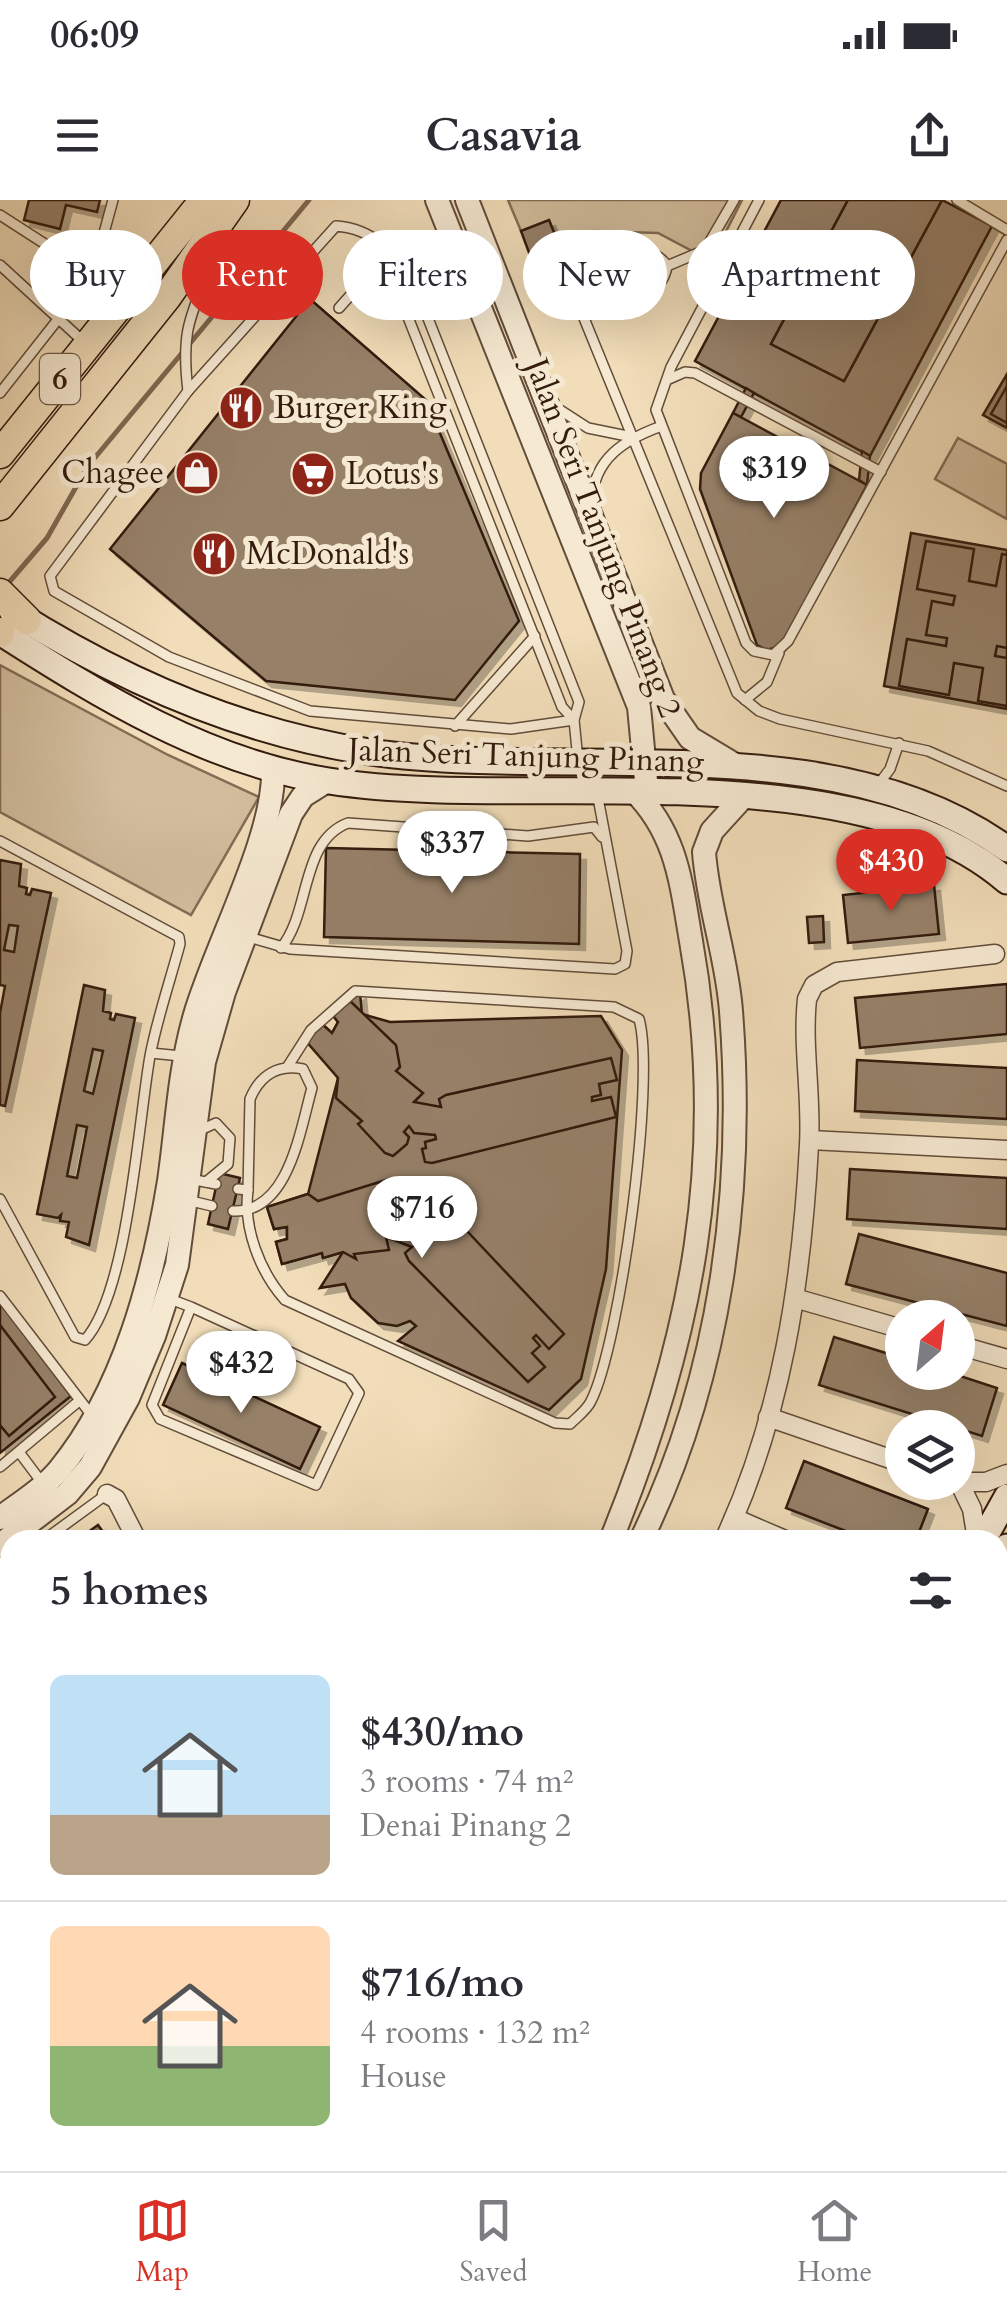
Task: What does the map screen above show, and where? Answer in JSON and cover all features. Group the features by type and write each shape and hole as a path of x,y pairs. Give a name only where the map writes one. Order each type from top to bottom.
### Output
{"main road":[{"name":"6","path":"0,454 88,345 222,203"},
{"name":"6","path":"0,506 167,297 222,203"},
{"name":"Jalan Seri Tanjung Pinang","path":"6,615 197,707 301,738 370,752 435,758 734,765 918,800 952,814 1007,848"},
{"name":"Jalan Seri Tanjung Pinang","path":"6,615 115,702 220,751 273,770 338,782 455,791 640,790 812,804 892,822 961,850 1007,881"},
{"path":"301,738 304,758 338,782"},
{"path":"986,1530 1007,1496"}],"street":[{"name":"Jalan Seri Tanjung Pinang 2","path":"437,200 639,706 646,762 640,790"},
{"name":"Jalan Seri Tanjung Pinang 2","path":"467,200 670,714 690,738 734,765"},
{"path":"20,1530 67,1494 90,1467 128,1398 167,1298 194,1184 204,1062 270,810 273,770"},
{"path":"0,1518 44,1484 70,1455 86,1410 132,1329 154,1260 194,1184 184,1056 235,932 291,814 303,796 338,782"},
{"path":"615,1530 653,1432 678,1346 698,1255 704,1158 706,1053 677,860 666,828 640,790"},
{"path":"645,1530 671,1468 706,1358 728,1239 731,1007 704,852 712,831 742,798"},
{"path":"729,1530 768,1417 798,1300 810,1140 805,1016 814,986 837,972 994,954"},
{"path":"810,1140 1007,1150"},
{"path":"798,1300 885,1324"},
{"path":"975,1350 1007,1359"},
{"path":"768,1417 885,1457"},
{"path":"975,1482 1007,1474"},
{"path":"108,1494 116,1500 132,1530"},
{"path":"967,1500 977,1530"},
{"path":"734,1518 762,1530"}],"lane":[{"path":"0,215 59,253 86,259 99,251 113,200"},
{"path":"667,266 705,250 734,200"},
{"path":"759,200 656,410 659,427 746,644 764,655 780,650"},
{"path":"957,200 1007,230"},
{"path":"188,391 182,342 188,313 204,286 222,203"},
{"path":"366,230 336,226 188,391 50,576 54,590 103,623 169,658 310,711 512,730 574,720"},
{"path":"745,700 767,682 780,650 1007,240"},
{"path":"0,266 30,292"},
{"path":"339,308 343,303"},
{"path":"0,393 57,320"},
{"path":"61,320 88,345"},
{"path":"409,320 562,707 574,720"},
{"path":"429,320 579,702 574,720 578,761"},
{"path":"585,320 732,684 745,700 780,718 898,743 963,765 1007,786"},
{"path":"669,379 685,372 696,373 880,472"},
{"path":"544,396 576,423 632,437"},
{"path":"591,516 596,474 612,453 632,437 659,427"},
{"path":"454,726 535,636"},
{"path":"301,738 310,711"},
{"path":"872,790 886,777 898,743"},
{"path":"235,932 281,948 615,969 625,964 627,951 598,798 593,790"},
{"path":"281,948 294,932 321,842 332,829 348,823 528,836 595,824 598,818 593,790"},
{"path":"572,829 598,828 606,844"},
{"path":"0,841 178,937 151,1053 124,1230 110,1285 85,1340 75,1337 0,1199"},
{"path":"294,932 298,949"},
{"path":"232,1210 245,1211 279,1190 304,1114 310,1078 303,1069 288,1066 265,1076 250,1099 243,1189 245,1211 266,1278 285,1300 555,1424 570,1424 590,1404 622,1281 635,1181 639,1019 614,1006 355,990 310,1030 288,1066"},
{"path":"151,1053 184,1056"},
{"path":"196,1133 216,1123 230,1138 228,1164 194,1184 212,1206"},
{"path":"0,1296 86,1410 0,1467"},
{"path":"167,1298 192,1307 356,1385 359,1394 316,1485 160,1420 154,1413 152,1406 192,1307"},
{"path":"19,1452 44,1484"},
{"path":"58,1530 108,1494"}],"shaded area":[{"path":"508,200 742,200 727,230 687,230 687,248 667,238 667,230 553,230 549,220 521,231"},
{"path":"958,438 1007,464 1007,519 935,479"},
{"path":"0,665 168,755 259,797 191,915 0,812"}],"building":[{"path":"29,200 100,200 97,212 66,205 60,229 24,220"},
{"path":"781,200 848,200 832,230 765,230"},
{"path":"848,200 942,200 915,250 915,230 832,230"},
{"path":"942,200 992,226 870,456 695,361 717,320 784,320 771,344 844,381 877,320 915,320 915,250"},
{"path":"549,220 553,230 524,230"},
{"name":"Lotus's","path":"323,310 426,400 519,621 455,700 266,681 110,549 293,320 323,320"},
{"path":"784,320 877,320 844,381 771,344"},
{"path":"1007,374 1007,428 983,415"},
{"path":"1007,386 1007,423 991,414"},
{"path":"746,388 754,393 741,417 733,413"},
{"path":"733,413 867,485 787,635 777,647 767,650 757,645 700,489 701,473"},
{"path":"862,451 870,456 867,485 859,480"},
{"path":"911,533 1007,550 1007,709 884,686"},
{"path":"926,541 974,549 969,581 996,586 1002,554 1007,555 1007,648 997,646 995,656 1007,658 1007,706 978,701 983,668 954,663 949,695 899,686 907,639 946,646 947,638 926,635 932,601 953,605 955,596 917,589"},
{"path":"326,848 580,854 579,944 324,937"},
{"path":"0,860 21,864 19,886 27,888 26,894 30,895 32,889 51,893 5,1106 0,1105 0,1013 5,986 0,985","holes":["9,925 18,926 14,952 4,950"]},
{"path":"934,885 939,934 848,943 843,895"},
{"path":"823,916 824,942 809,943 807,917"},
{"path":"1007,984 1007,1034 860,1048 855,998"},
{"path":"84,985 105,990 103,1011 111,1013 110,1019 114,1020 116,1014 135,1018 89,1245 66,1237 69,1222 60,1221 61,1215 58,1218 37,1214","holes":["93,1049 103,1051 93,1094 84,1091","77,1125 87,1127 77,1178 67,1176"]},
{"path":"360,993 362,1014 390,1022 601,1016 622,1050 606,1269 581,1379 549,1410 398,1341 416,1326 410,1321 397,1326 378,1323 351,1298 345,1284 320,1288 343,1252 323,1258 322,1253 282,1264 276,1242 287,1239 287,1227 274,1229 267,1207 308,1194 338,1078 316,1033 305,1040 322,1024 332,1033 338,1022 331,1013"},
{"path":"348,999 396,1045 400,1067 396,1071 423,1093 414,1102 441,1107 439,1099 446,1095 611,1058 617,1080 599,1084 601,1095 592,1097 592,1101 611,1097 616,1117 432,1163 425,1162 422,1149 426,1148 425,1142 436,1139 435,1135 414,1133 409,1126 404,1132 409,1137 407,1144 393,1156 385,1153 358,1124 362,1121 336,1098 338,1078 305,1040 322,1024 332,1033 338,1022 331,1013"},
{"path":"857,1060 1007,1068 1007,1119 855,1111"},
{"path":"850,1169 1007,1178 1007,1229 847,1219"},
{"path":"219,1173 240,1178 228,1229 208,1224"},
{"path":"389,1179 398,1181 402,1198 400,1205 393,1207 396,1214 403,1211 421,1221 425,1218 417,1210 418,1202 427,1193 434,1196 564,1334 549,1349 536,1335 533,1338 540,1346 532,1353 545,1367 528,1382 409,1261 405,1253 412,1247 386,1237 389,1250 354,1254 356,1259 343,1252 323,1258 322,1253 282,1264 276,1242 287,1239 287,1227 274,1229 267,1207 308,1194 318,1201"},
{"path":"859,1234 1007,1273 1007,1326 975,1318 975,1300 907,1300 846,1284"},
{"path":"0,1302 71,1396 0,1453"},
{"path":"0,1325 55,1397 9,1436 0,1425"},
{"path":"834,1337 885,1353 885,1390 975,1390 975,1381 997,1388 982,1436 975,1434 975,1410 899,1410 819,1385"},
{"path":"182,1363 320,1427 300,1469 163,1405"},
{"path":"804,1461 885,1492 885,1500 905,1500 928,1509 920,1530 843,1530 786,1508"}],"waterway":[{"path":"5,587 47,538 88,466 309,200"}],"place":[{"name":"Burger King","path":"241,408"},
{"name":"Chagee","path":"197,473"},
{"name":"Lotus's","path":"313,474"},
{"name":"McDonald's","path":"214,554"}]}
